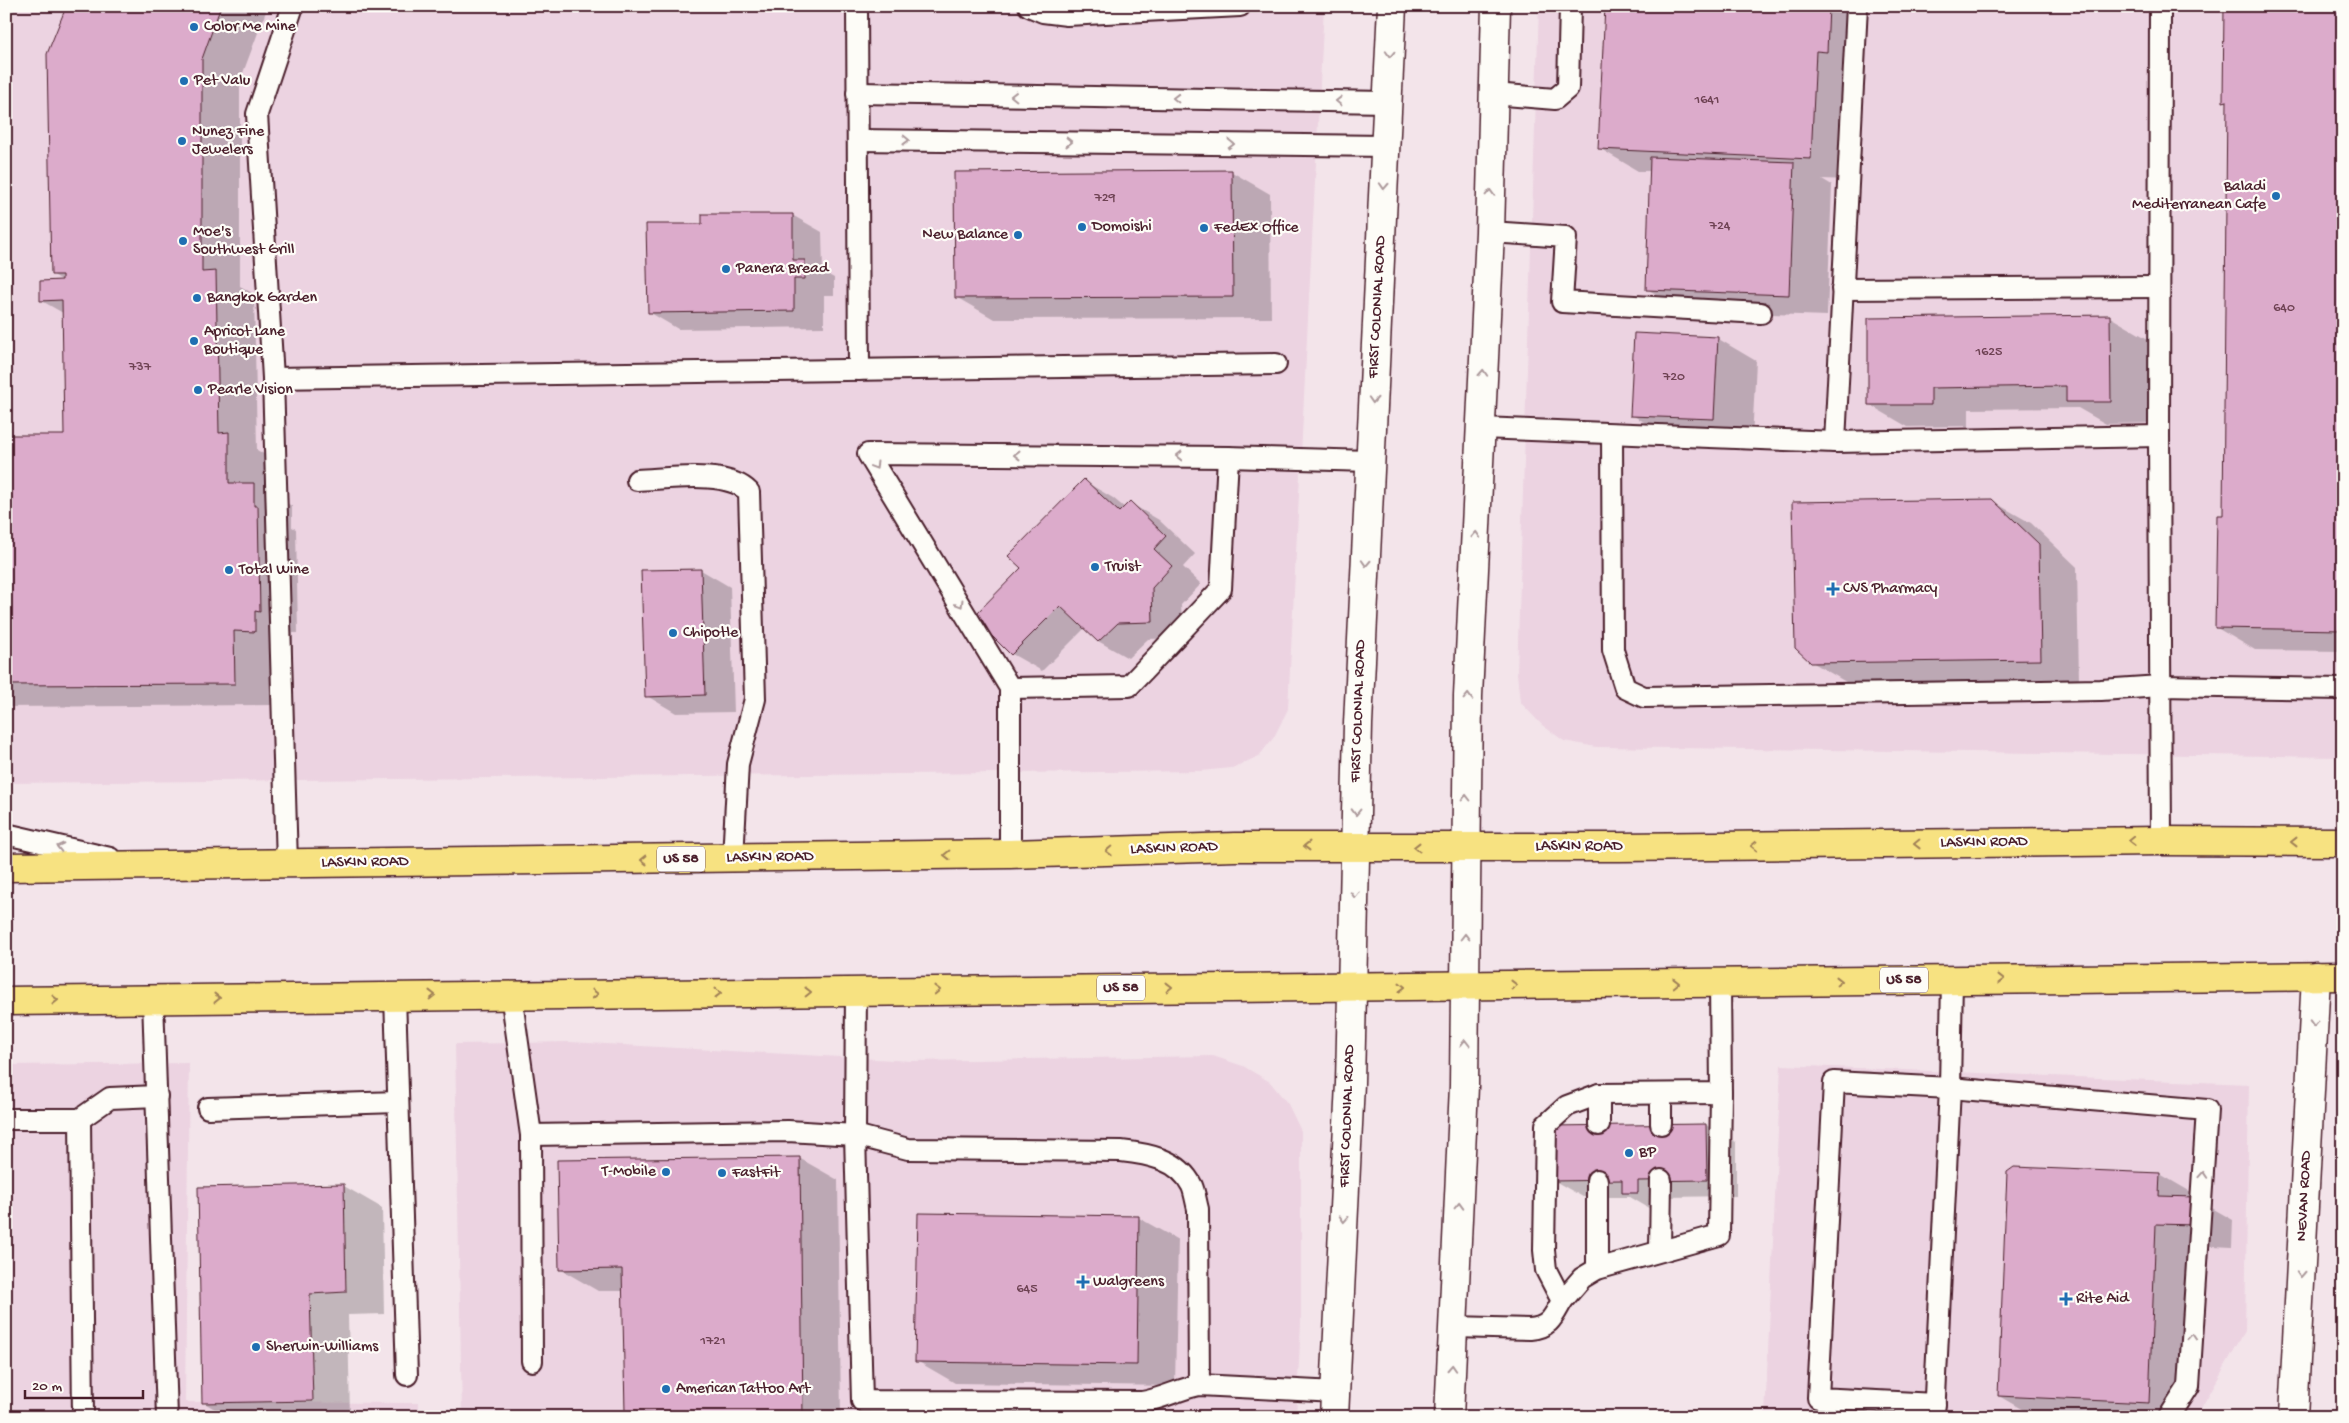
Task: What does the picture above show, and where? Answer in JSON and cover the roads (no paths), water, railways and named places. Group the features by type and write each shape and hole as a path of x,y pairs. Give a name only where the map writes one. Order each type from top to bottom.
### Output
{"main road":[{"name":"FIRST COLONIAL ROAD","path":"1335,1404 1353,987 1357,746 1392,6"},
{"path":"1449,1417 1464,1086 1468,696 1490,232 1496,6"},
{"name":"LASKIN ROAD","path":"6,867 733,859 1010,854 1235,847 2161,841 2343,842"},
{"name":"NEVAN ROAD","path":"2293,1417 2316,976"},
{"name":"US 58","path":"6,1001 511,994 2343,976"}],"lane":[{"path":"287,864 273,378 257,114 293,6"},
{"path":"857,6 859,370"},
{"path":"1029,6 1043,12 1067,14 1240,6"},
{"path":"1493,94 1555,99 1568,88 1570,6"},
{"path":"1835,442 1857,6"},
{"path":"2160,6 2159,436 2161,841"},
{"path":"857,93 1388,102"},
{"path":"858,140 1386,146"},
{"path":"1490,232 1566,237 1562,302 1761,313"},
{"path":"1842,289 2159,287"},
{"path":"273,378 1276,364"},
{"path":"1481,428 1835,442 2159,436"},
{"path":"1612,434 1613,650 1625,688 1644,697 2101,690 2160,686 2343,689"},
{"path":"1010,854 1010,688 868,454 1228,456 1370,461"},
{"path":"1010,688 1129,686 1222,589 1228,456"},
{"path":"637,480 723,478 744,486 749,492 755,700 738,764 733,859"},
{"path":"6,834 142,865"},
{"path":"1952,979 1950,1088 1934,1410 1818,1398 1834,1082 1950,1088 2207,1110 2189,1386 2169,1417"},
{"path":"1454,1327 1542,1328 1550,1321 1562,1301 1582,1278 1597,1269 1719,1235 1720,982"},
{"path":"856,991 855,1135 862,1401 1142,1402 1158,1400 1184,1388 1199,1385 1335,1404"},
{"path":"511,994 531,1135 532,1361"},
{"path":"395,996 407,1374"},
{"path":"153,999 167,1417"},
{"path":"1562,1301 1546,1270 1544,1250 1546,1125 1567,1106 1599,1094 1721,1093"},
{"path":"1599,1094 1599,1125"},
{"path":"1661,1094 1661,1124"},
{"path":"6,1119 80,1119 110,1098 157,1096"},
{"path":"208,1108 398,1102"},
{"path":"80,1119 82,1417"},
{"path":"531,1135 788,1131 855,1135 908,1149 1121,1151 1149,1154 1178,1167 1192,1186 1198,1209 1199,1385"},
{"path":"1597,1180 1597,1269"},
{"path":"1660,1180 1660,1250"}],"place":[{"name":"Color Me Mine","path":"194,27"},
{"name":"Pet Valu","path":"184,81"},
{"name":"Nunez Fine Jewelers","path":"182,141"},
{"name":"Baladi Mediterranean Cafe","path":"2276,196"},
{"name":"Domoishi","path":"1082,227"},
{"name":"FedEx Office","path":"1204,228"},
{"name":"New Balance","path":"1018,235"},
{"name":"Moe's Southwest Grill","path":"183,241"},
{"name":"Panera Bread","path":"726,269"},
{"name":"Bangkok Garden","path":"197,298"},
{"name":"Apricot Lane Boutique","path":"194,341"},
{"name":"Pearle Vision","path":"198,390"},
{"name":"Truist","path":"1095,567"},
{"name":"Total Wine","path":"229,570"},
{"name":"CVS Pharmacy","path":"1833,589"},
{"name":"Chipotle","path":"673,633"},
{"name":"BP","path":"1629,1153"},
{"name":"T-Mobile","path":"666,1172"},
{"name":"FastFit","path":"722,1173"},
{"name":"Walgreens","path":"1083,1282"},
{"name":"Rite Aid","path":"2066,1299"},
{"name":"Sherwin-Williams","path":"256,1347"},
{"name":"American Tattoo Art","path":"666,1389"}]}
